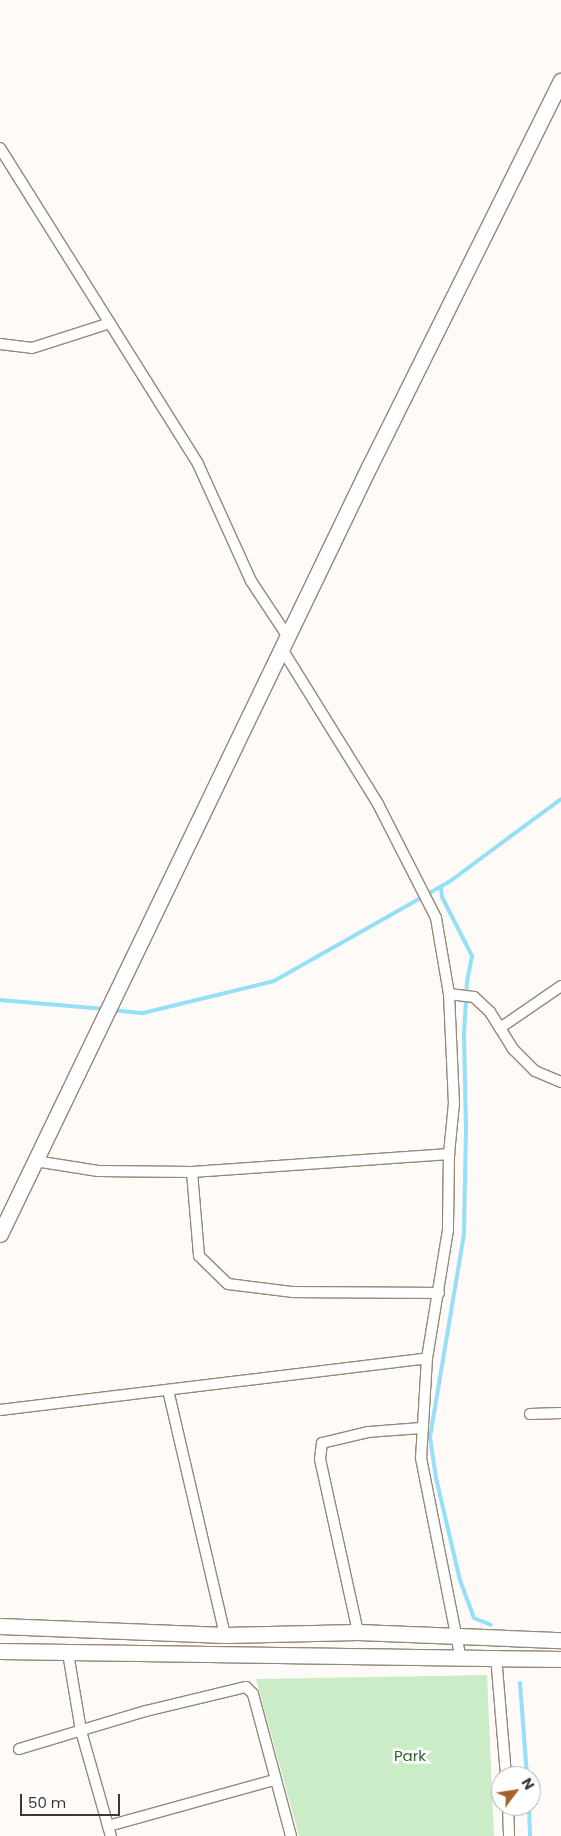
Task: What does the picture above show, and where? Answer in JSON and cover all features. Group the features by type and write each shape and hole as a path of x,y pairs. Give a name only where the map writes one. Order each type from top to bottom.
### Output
{"main road":[{"path":"0,1234 122,985 285,643 561,81"},
{"path":"0,1626 225,1635 358,1632 561,1640"},
{"path":"0,1651 460,1655 561,1659"}],"street":[{"path":"0,148 198,464 251,581 378,804 436,918 453,995 454,1103 449,1154 448,1230 440,1293 427,1358 421,1458 460,1655"},
{"path":"0,344 32,348 110,322"},
{"path":"500,1028 561,986"},
{"path":"453,995 474,998 490,1012 513,1049 535,1072 561,1082"},
{"path":"35,1161 98,1171 192,1172 449,1154"},
{"path":"192,1172 199,1256 228,1284 292,1292 440,1293"},
{"path":"0,1410 427,1358"},
{"path":"168,1390 225,1635"},
{"path":"530,1414 561,1413"},
{"path":"358,1632 320,1459 322,1443 368,1432 422,1428"},
{"path":"68,1653 81,1730 110,1831 274,1780"},
{"path":"496,1656 505,1766"},
{"path":"19,1749 146,1711 246,1687 253,1694 274,1780 291,1836"},
{"path":"508,1816 509,1836"}],"green space":[{"name":"Park","path":"487,1675 491,1816 493,1816 494,1836 299,1836 256,1679"}],"waterway":[{"path":"112,1010 143,1013 274,981 449,882 561,799"},
{"path":"441,886 442,897 472,956 467,981 464,1034 466,1128 464,1234 430,1437 436,1478 460,1580 474,1618 491,1625"},
{"path":"0,1000 105,1009"},
{"path":"520,1683 526,1766"},
{"path":"529,1816 530,1836"}]}
